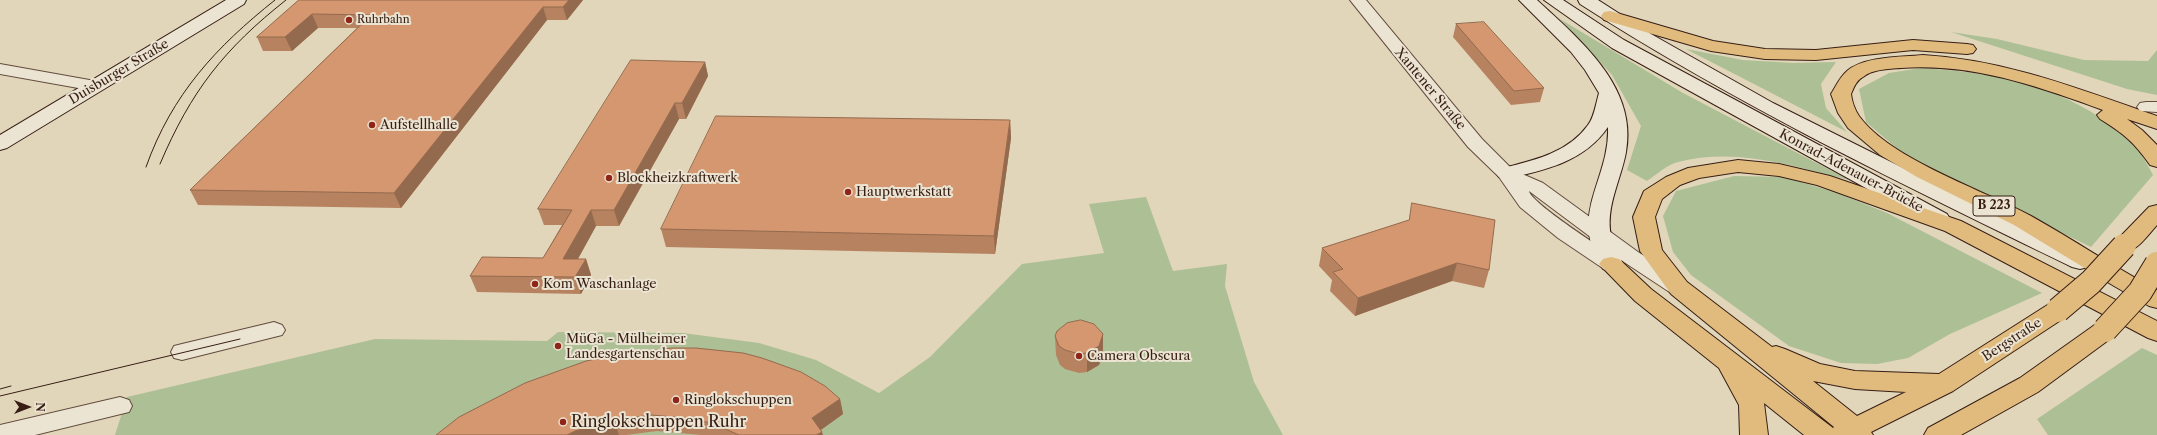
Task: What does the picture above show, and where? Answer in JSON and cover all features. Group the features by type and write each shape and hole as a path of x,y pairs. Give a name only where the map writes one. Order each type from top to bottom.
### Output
{"main road":[{"name":"Duisburger Straße","path":"0,144 238,0"},
{"path":"1527,0 1576,47 1597,71 1609,92 1619,120 1617,151 1601,206 1600,234 1611,264 1643,295 1823,435"},
{"name":"Konrad-Adenauer-Brücke","path":"1552,0 1618,44 1953,226 2157,332"},
{"name":"Konrad-Adenauer-Brücke","path":"1586,0 1610,16 1708,74 1767,106 1912,180 2148,295"},
{"path":"1610,16 1711,46 1765,54 1816,55 1913,45 1969,50 2018,62 2153,108"},
{"name":"B 223","path":"2148,295 2022,220 1901,160 1870,138 1852,121 1843,106 1841,94 1853,75 1867,68 1901,62 1921,61 1958,63 2006,72 2069,93 2130,129 2152,150 2157,161"},
{"path":"1506,173 1548,163 1575,149 1598,127 1609,92"},
{"path":"2069,93 2157,123"},
{"path":"1852,433 1751,344 1679,288 1651,251 1644,217 1652,196 1673,181 1695,172 1738,166 1779,170 1823,180 1953,226"},
{"name":"Bergstraße","path":"1852,433 1944,384 2058,310 2091,282 2157,212"},
{"path":"1938,435 2029,385 2105,330 2140,292 2157,264"},
{"path":"1751,344 1822,374 1855,380 1944,384"},
{"path":"1722,356 1752,405 1754,435"}],"street":[{"name":"Xantener Straße","path":"1358,0 1470,138 1506,173 1527,203 1565,233 1611,264"},
{"path":"0,69 95,86"},
{"name":"Xantener Straße","path":"1506,173 1536,187 1600,234 1679,288"},
{"path":"182,352 274,330"},
{"path":"0,434 120,406"}],"green space":[{"path":"1560,19 1683,93 1849,180 1786,164 1743,157 1700,158 1674,163 1647,181 1627,170 1641,126 1612,75"},
{"path":"1951,32 1997,39 2084,60 2148,61 2157,50 2157,95 2127,89"},
{"path":"1686,49 1743,60 1793,63 1836,62 1821,84 1826,108 1847,132"},
{"path":"1921,68 1997,77 2045,90 2069,100 2091,112 2132,141 2153,175 2091,247 1908,158 1866,122 1859,89 1889,73"},
{"path":"1734,176 1783,177 1838,193 1887,213 2042,293 1950,334 1908,358 1877,364 1841,363 1789,346 1691,275 1673,252 1663,216 1676,191"},
{"name":"MüGa - Mülheimer Landesgartenschau","path":"1146,197 1173,271 1227,264 1225,286 1254,382 1283,435 115,435 127,397 375,339 547,341 558,332 683,333 759,343 816,360 879,393 930,357 1022,264 1104,253 1089,204"},
{"path":"2142,348 2157,355 2157,435 2048,435 2037,419"}],"building":[{"name":"Aufstellhalle","path":"299,0 569,0 563,7 543,7 394,193 190,190 371,15 312,14 285,37 257,37"},
{"path":"1484,22 1544,88 1514,91 1456,24"},
{"path":"631,60 705,62 682,103 675,103 614,210 591,210 563,259 586,259 575,277 470,276 482,257 543,258 572,210 538,209"},
{"name":"Hauptwerkstatt","path":"716,116 1010,120 994,236 661,229"},
{"path":"1412,203 1495,220 1489,270 1457,263 1358,298 1333,272 1343,269 1322,248 1409,220"},
{"path":"1081,320 1094,324 1103,334 1099,346 1087,353 1079,354 1065,350 1059,346 1055,336 1057,331 1067,323"},
{"name":"Ringlokschuppen","path":"672,348 696,348 743,353 762,358 801,372 825,386 840,399 812,418 822,432 816,435 739,435 714,424 695,419 652,415 614,420 575,431 567,435 436,435 459,417 525,383 586,361 621,354"}],"tram line":[{"path":"146,167 169,117 183,94 198,74 215,54 275,0"},
{"path":"160,164 184,114 211,73 245,36 286,0"},
{"path":"0,396 240,339"},
{"path":"0,389 11,386"}],"place":[{"name":"Ruhrbahn","path":"349,20"},
{"name":"Aufstellhalle","path":"372,125"},
{"name":"Blockheizkraftwerk","path":"609,178"},
{"name":"Hauptwerkstatt","path":"848,192"},
{"name":"Kom Waschanlage","path":"535,284"},
{"name":"MüGa - Mülheimer Landesgartenschau","path":"558,346"},
{"name":"Camera Obscura","path":"1079,356"},
{"name":"Ringlokschuppen","path":"676,400"},
{"name":"Ringlokschuppen Ruhr","path":"563,422"}]}
